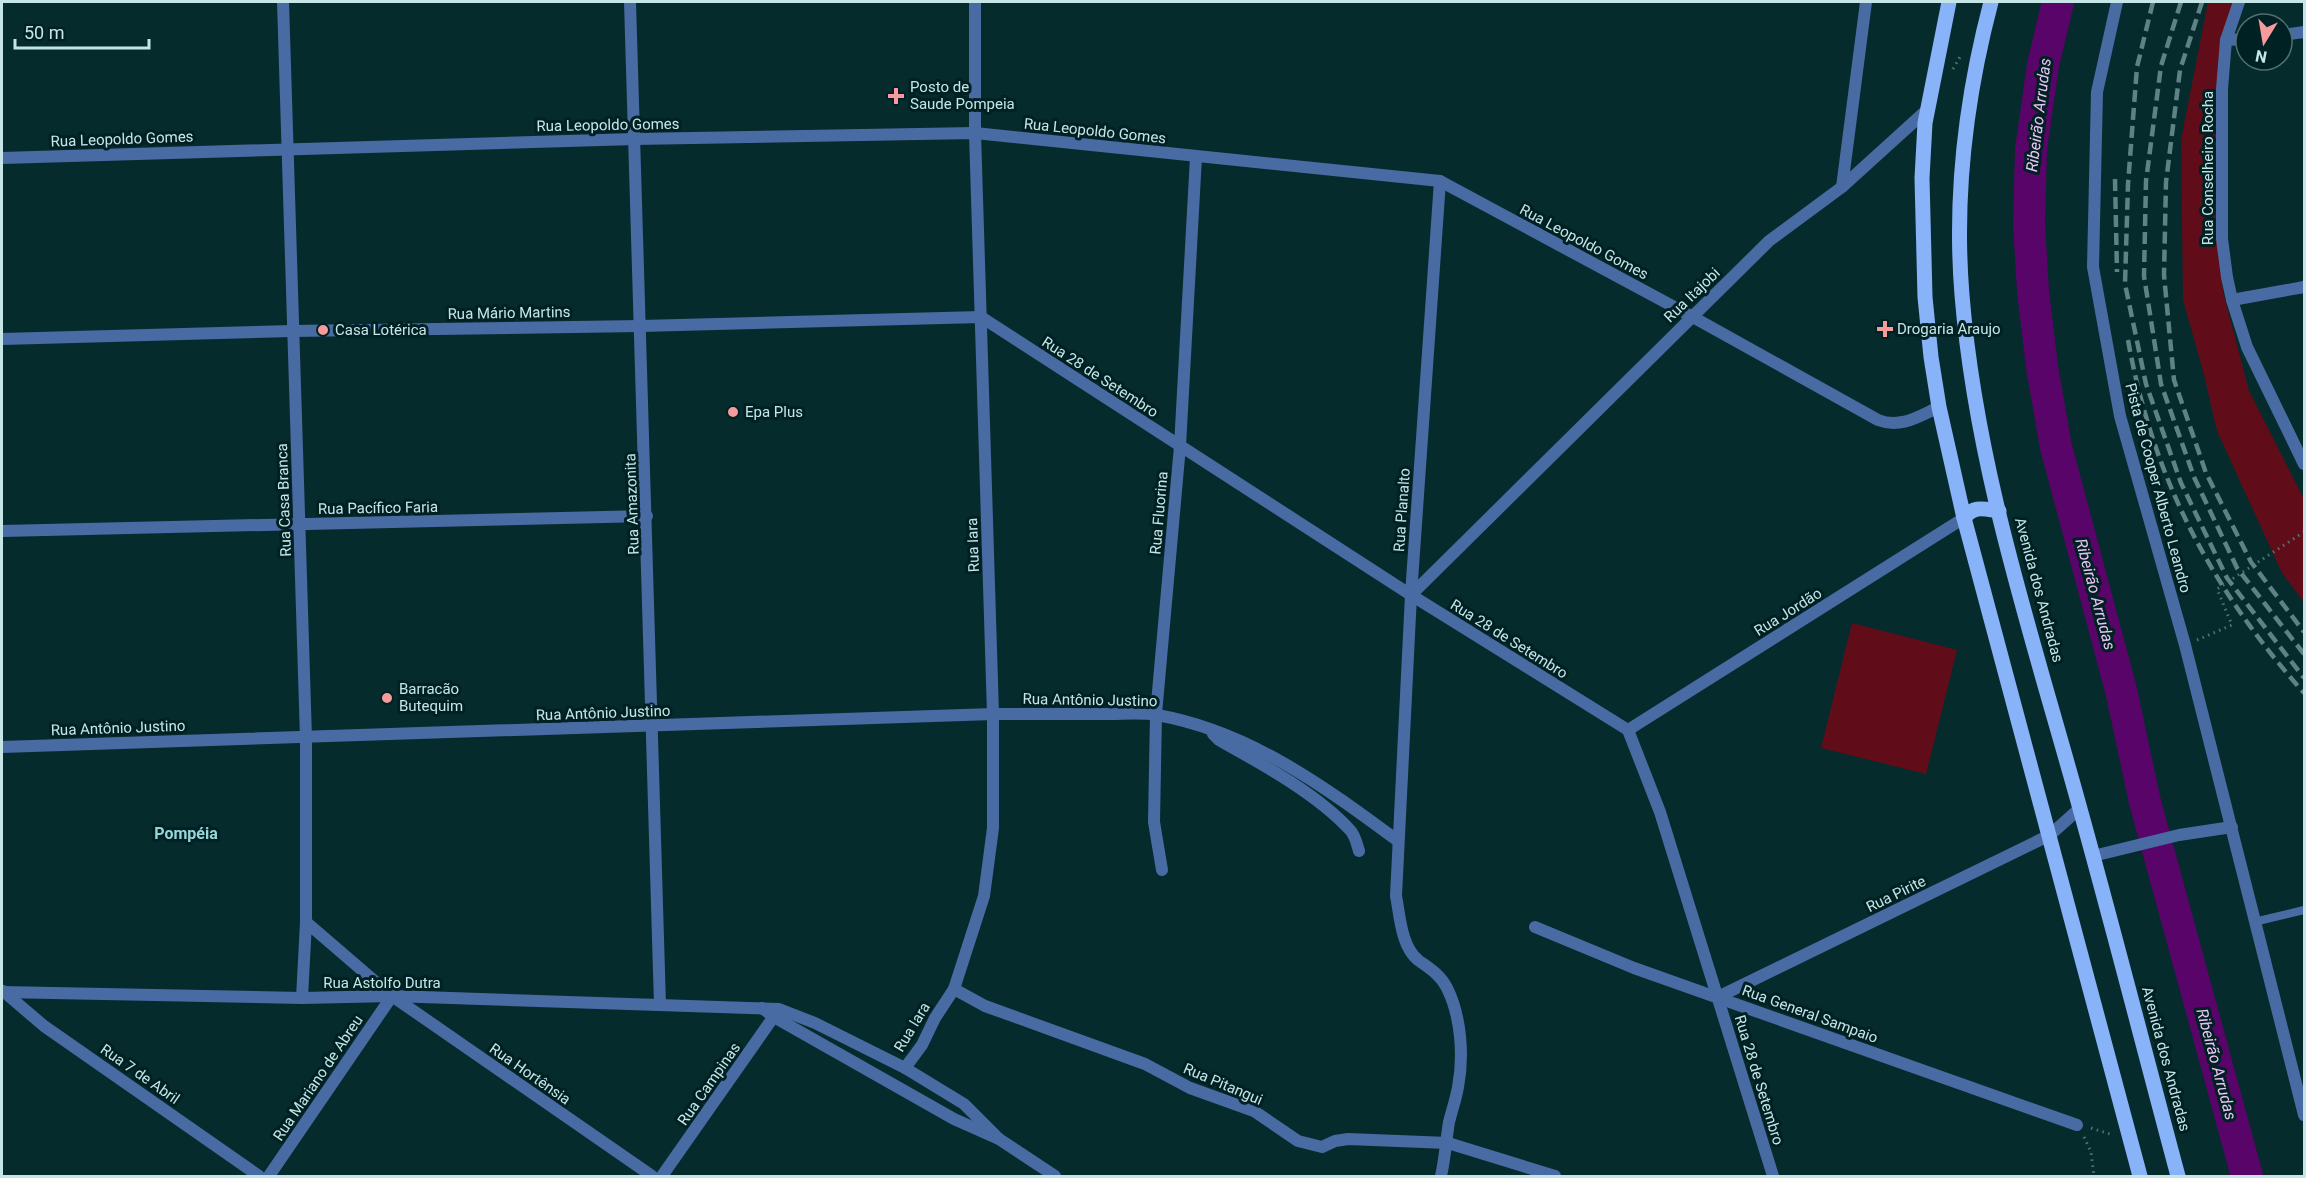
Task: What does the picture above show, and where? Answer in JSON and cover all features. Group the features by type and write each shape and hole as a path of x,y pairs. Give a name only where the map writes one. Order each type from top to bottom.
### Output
{"main road":[{"path":"1949,2 1925,123 1922,178 1925,297 1931,357 1964,518 2140,1176"},
{"name":"Avenida dos Andradas","path":"1991,2 1967,113 1960,179 1959,228 1962,295 1974,399 1999,512 2080,808 2098,854 2178,1176"},
{"path":"1964,518 1969,511 1978,508 1999,512"}],"street":[{"name":"Rua Casa Branca","path":"283,2 306,738 306,922 302,998"},
{"name":"Rua Amazonita","path":"630,2 660,1005"},
{"name":"Rua Iara","path":"904,1068 922,1045 935,1018 954,989 984,896 993,828 993,714 975,133 975,2"},
{"path":"1842,187 1866,2"},
{"name":"Pista de Cooper Alberto Leandro","path":"2117,2 2097,92 2093,267 2120,416 2185,645 2232,827"},
{"name":"Rua Conselheiro Rocha","path":"2239,2 2226,40 2222,89 2222,239 2232,300 2247,347 2304,464"},
{"path":"2226,40 2234,40"},
{"name":"Rua Itajobi","path":"1411,596 1769,241 1842,187 1928,109"},
{"name":"Rua Leopoldo Gomes","path":"2,158 635,139 975,133 1440,181 1890,425 1903,423 1940,407"},
{"name":"Rua Fluorina","path":"1162,870 1155,822 1156,714 1180,446 1196,157"},
{"name":"Rua Planalto","path":"1398,841 1411,596 1440,181"},
{"path":"2232,300 2304,287"},
{"name":"Rua Mário Martins","path":"2,339 981,317"},
{"name":"Rua 28 de Setembro","path":"981,317 1411,596 1628,730 1660,812 1773,1176"},
{"name":"Rua Pacífico Faria","path":"2,531 647,516"},
{"name":"Rua Jordão","path":"1628,730 1964,518"},
{"name":"Rua Antônio Justino","path":"2,747 993,714 1156,714 1204,727 1280,759 1345,801 1398,841"},
{"name":"Rua Antônio Justino","path":"1204,727 1219,741 1276,773 1319,803 1352,831 1359,851"},
{"name":"Rua Pirite","path":"1719,997 2050,835 2080,808"},
{"path":"2098,854 2179,835 2232,827 2304,1116"},
{"path":"1398,841 1396,896 1402,930 1416,958 1437,974 1447,986 1457,1022 1460,1045 1458,1085 1441,1176"},
{"name":"Rua Hortênsia","path":"306,922 392,996 652,1176"},
{"name":"Rua General Sampaio","path":"1535,927 1634,968 2078,1125"},
{"name":"Rua Pitangui","path":"954,989 985,1006 1135,1061 1190,1088 1254,1111 1298,1141 1322,1148 1348,1139 1448,1143 1555,1176"},
{"name":"Rua Astolfo Dutra","path":"3,993 302,998 392,996 762,1008 777,1013"},
{"name":"Rua 7 de Abril","path":"3,993 44,1026 259,1176"},
{"name":"Rua Mariano de Abreu","path":"269,1176 392,996"},
{"path":"777,1013 815,1023 904,1068 964,1104 999,1139"},
{"path":"777,1013 954,1119 999,1139 1054,1176"},
{"name":"Rua Campinas","path":"662,1176 777,1013"}],"lane":[{"path":"2254,922 2304,910"}],"path":[{"path":"1952,71 1964,52"},
{"path":"2185,645 2232,626 2217,589 2304,532"},
{"path":"2078,1125 2130,1139"},
{"path":"2078,1125 2091,1152 2094,1176"}],"shaded area":[{"path":"2208,2 2236,2 2217,87 2216,203 2223,292 2249,391 2304,499 2304,602 2282,573 2217,431 2183,300 2181,140"},
{"path":"1852,623 1957,650 1926,774 1821,748"}],"waterway":[{"name":"Ribeirão Arrudas","path":"2058,2 2043,65 2031,149 2029,224 2033,291 2042,367 2056,447 2121,690 2145,802 2247,1176"}],"railway":[{"path":"2153,2 2137,67 2128,184 2125,284 2146,384 2181,483 2227,578 2304,678"},
{"path":"2181,2 2161,66 2146,181 2144,276 2161,384 2194,477 2237,568 2304,654"},
{"path":"2202,2 2180,70 2166,182 2164,275 2174,380 2206,473 2251,562 2304,632"},
{"path":"2115,179 2117,272"},
{"path":"2128,340 2139,391 2153,439 2190,529 2214,572 2241,613 2304,693"}],"place":[{"name":"Posto de Saude Pompeia","path":"896,96"},
{"name":"Drogaria Araujo","path":"1885,329"},
{"name":"Casa Lotérica","path":"323,330"},
{"name":"Epa Plus","path":"733,412"},
{"name":"Barracão Butequim","path":"387,698"}],"district":[{"name":"Pompéia","path":"186,833"}]}
